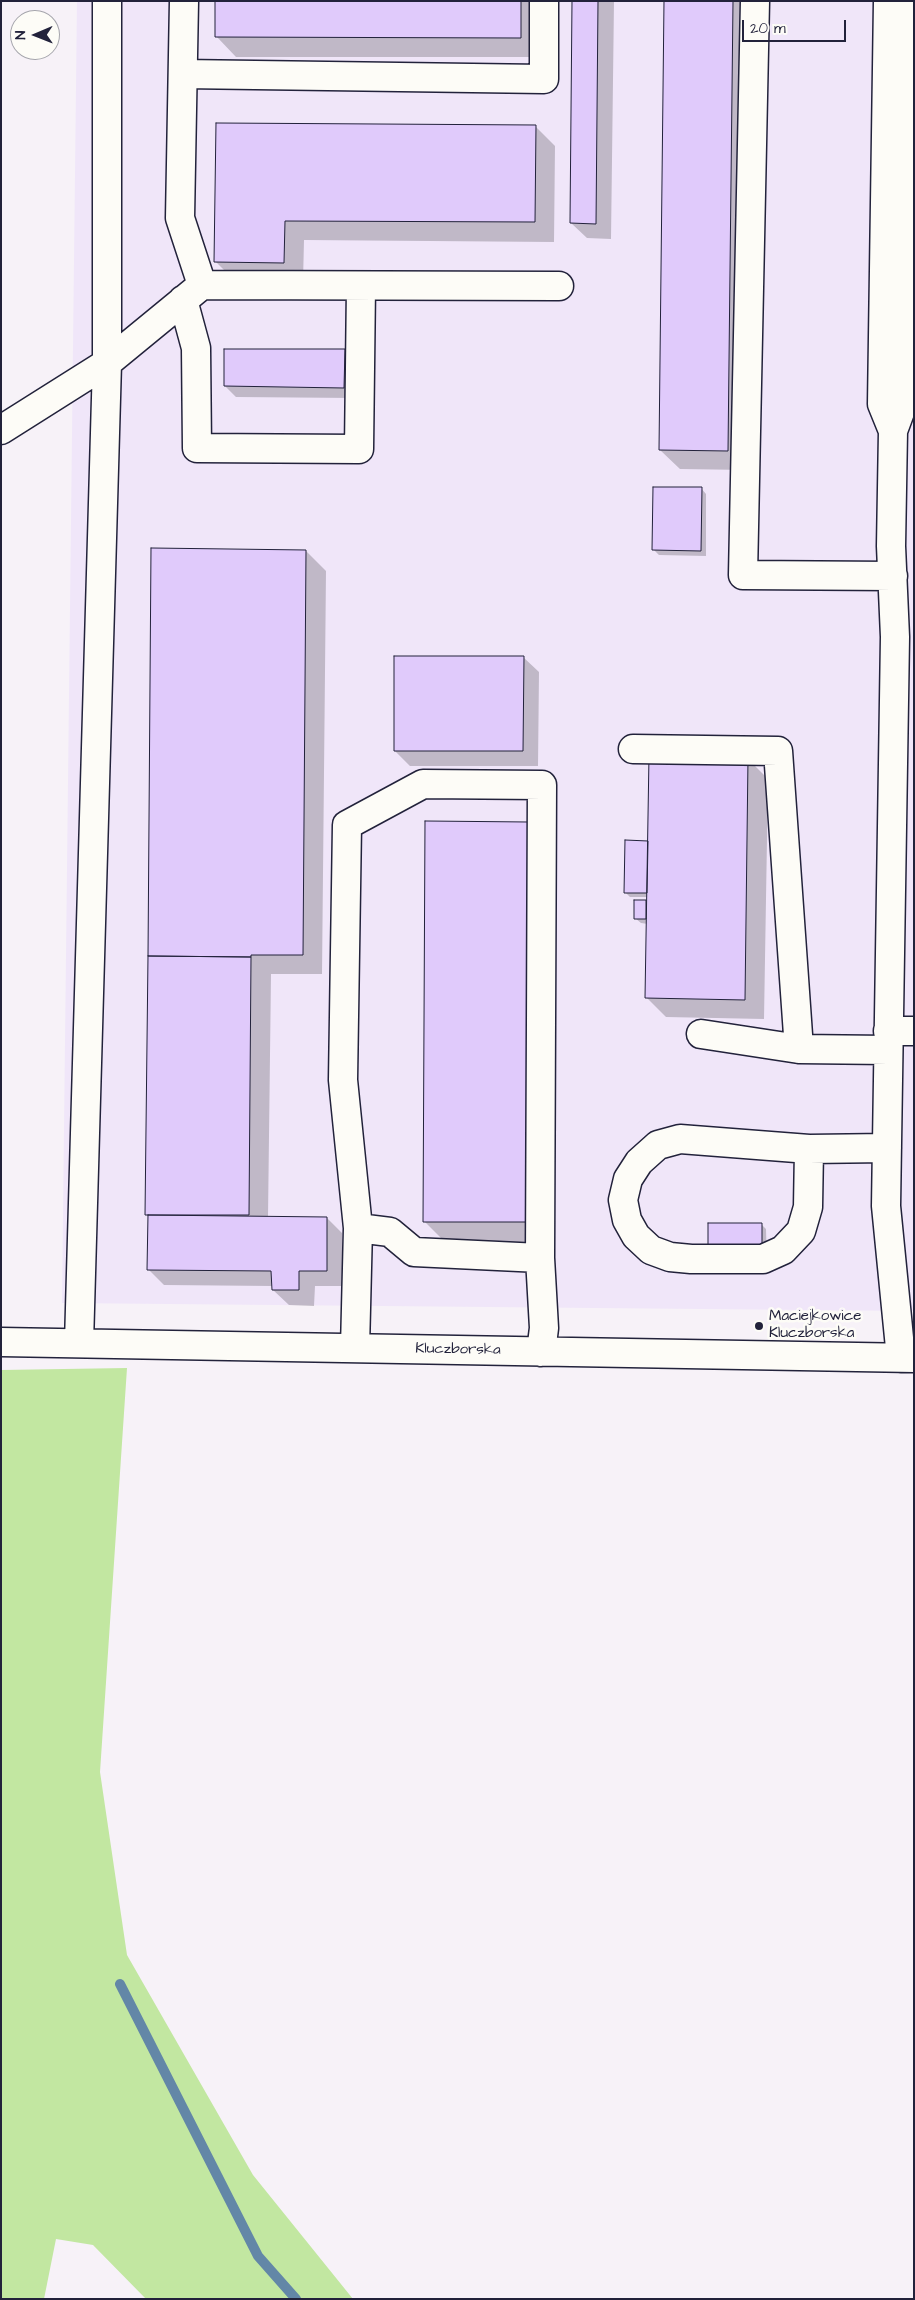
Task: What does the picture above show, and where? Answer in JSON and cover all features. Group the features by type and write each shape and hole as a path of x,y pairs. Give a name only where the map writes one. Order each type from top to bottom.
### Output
{"street":[{"path":"79,1343 107,363 107,1"},
{"path":"184,1 180,218 193,293 196,348 197,448 359,449 361,286"},
{"path":"183,74 544,79 544,1"},
{"path":"754,1 743,575 900,588"},
{"path":"888,1 882,404 893,431"},
{"path":"907,1358 886,1206 887,1148 897,1037 895,637 900,588 891,546 893,431 904,401 911,1"},
{"path":"1,430 107,363 193,293 361,286 559,286"},
{"path":"633,749 778,751 799,1048"},
{"path":"355,1348 358,1228 342,1080 347,825 423,784 542,785 540,1258 544,1328 541,1352"},
{"path":"701,1034 799,1048 897,1037"},
{"path":"809,1149 808,1207 801,1231 783,1250 763,1259 691,1259 670,1257 651,1250 636,1236 627,1220 624,1200 628,1179 639,1162 658,1145 680,1140 809,1149 887,1148"},
{"path":"358,1228 390,1232 414,1252 540,1258"},
{"name":"Kluczborska","path":"1,1342 907,1358"}],"shaded area":[{"path":"77,1 914,1 914,1311 62,1303"}],"green space":[{"path":"127,1368 100,1772 127,1955 253,2175 353,2299 146,2299 93,2245 56,2239 44,2299 1,2299 1,1370"}],"building":[{"path":"215,1 521,1 521,38 215,37"},
{"path":"572,1 598,1 596,224 570,223"},
{"path":"664,1 733,1 728,451 659,450"},
{"path":"216,123 536,125 535,222 285,221 284,263 214,262"},
{"path":"224,349 345,349 344,388 224,386"},
{"path":"653,487 702,487 701,551 652,550"},
{"path":"151,548 306,550 303,955 251,955 251,957 148,956"},
{"path":"394,656 524,656 523,751 394,751"},
{"path":"649,756 748,758 745,1000 645,998"},
{"path":"425,821 528,822 526,1222 423,1222"},
{"path":"625,840 648,841 647,893 624,893"},
{"path":"634,900 646,900 646,919 634,919"},
{"path":"148,956 251,957 249,1215 145,1215"},
{"path":"148,1215 327,1217 327,1271 299,1271 299,1290 272,1290 271,1271 147,1270"},
{"path":"708,1223 762,1223 762,1261 708,1262"}],"waterway":[{"path":"120,1984 258,2256 296,2299"}],"place":[{"name":"Maciejkowice Kluczborska","path":"759,1326"}]}
